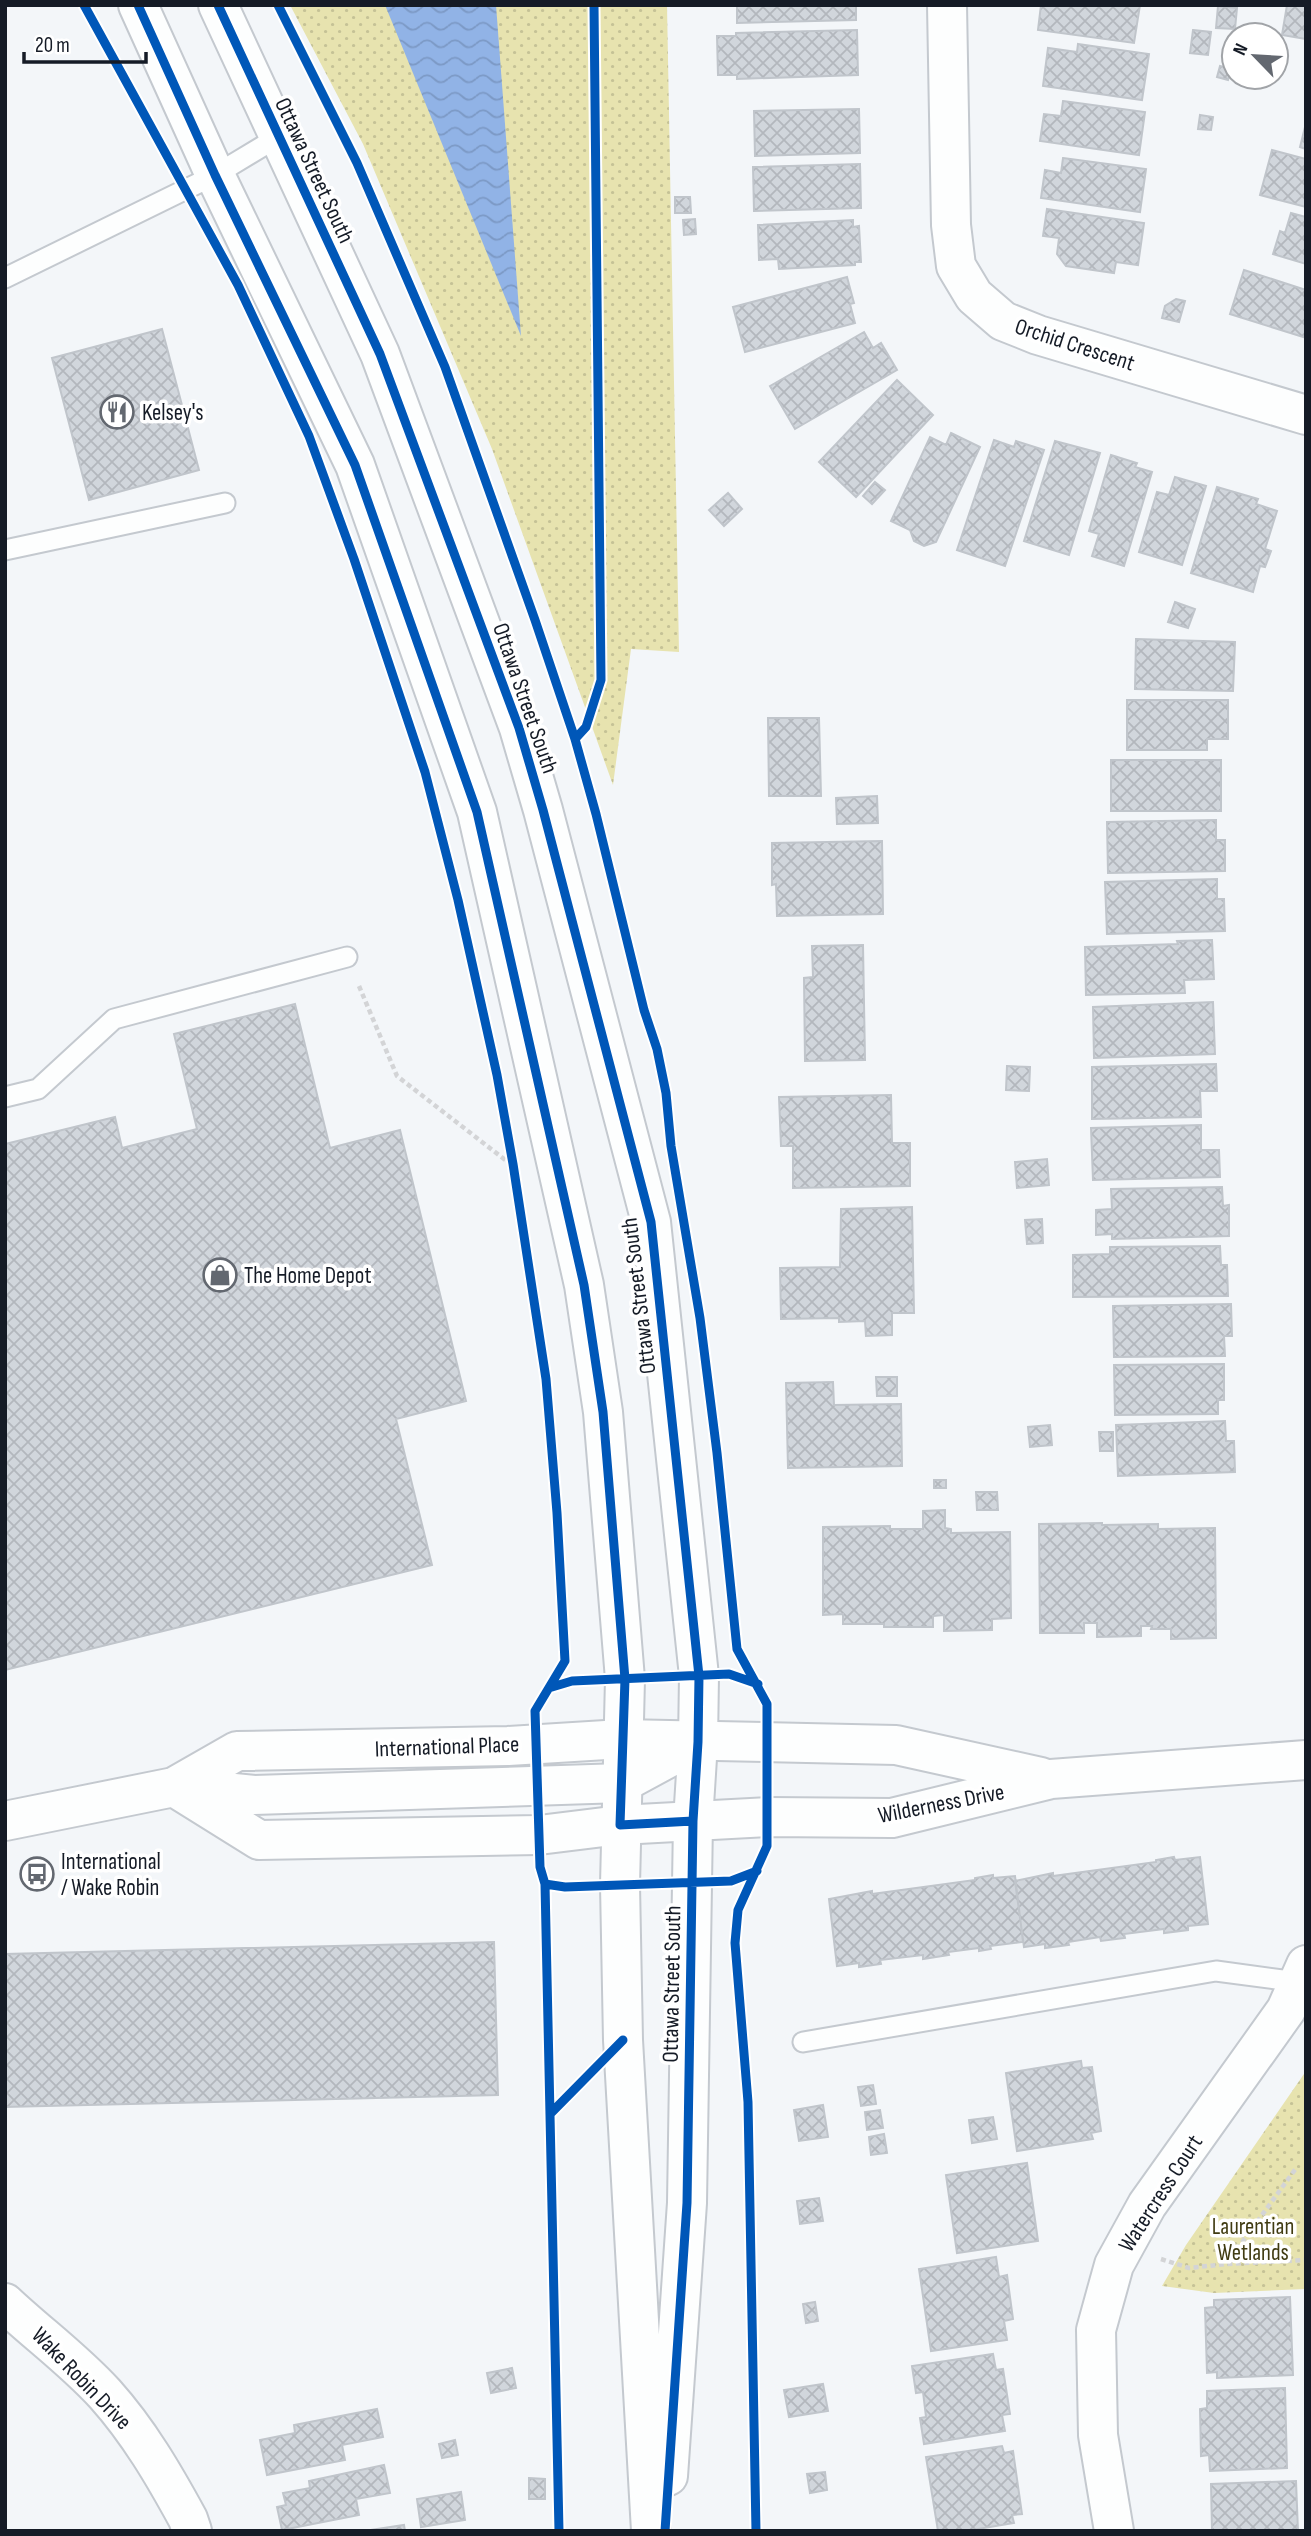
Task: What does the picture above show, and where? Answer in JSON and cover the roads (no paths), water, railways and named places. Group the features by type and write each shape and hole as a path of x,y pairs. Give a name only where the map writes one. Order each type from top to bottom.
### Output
{"main road":[{"name":"Ottawa Street South","path":"138,5 215,175 355,465 477,812 584,1285 603,1412 625,1679 620,1825 623,2039 651,2531"},
{"name":"Ottawa Street South","path":"218,5 380,354 519,728 547,823 650,1222 699,1676 693,1821 687,2203 665,2531"},
{"name":"Orchid Crescent","path":"947,5 951,225 956,266 974,296 1003,321 1038,335 1306,415"},
{"name":"International Place","path":"174,1787 237,1751 508,1746 622,1739 698,1742"},
{"name":"International Place","path":"5,1821 174,1787 254,1794 622,1783 698,1742"},
{"name":"Wilderness Drive","path":"698,1742 896,1745 1051,1780"},
{"name":"Wilderness Drive","path":"620,1825 767,1817 892,1818 1051,1780 1306,1760"},
{"path":"174,1787 259,1840 539,1835 620,1825"},
{"name":"Watercress Court","path":"1114,2531 1098,2435 1096,2330 1114,2265 1147,2205 1286,2010 1302,1974"},
{"name":"Wake Robin Drive","path":"5,2303 58,2347 105,2395 150,2451 192,2531"}],"lane":[{"path":"5,278 215,175 278,136"},
{"path":"5,550 225,503"},
{"path":"5,1097 38,1089 114,1019 347,957"},
{"path":"803,2042 1216,1971 1302,1974"}],"water":[{"path":"385,5 496,5 521,336"}],"place":[{"name":"Kelsey's","path":"117,412"},
{"name":"The Home Depot","path":"220,1275"},
{"name":"International / Wake Robin","path":"37,1874"}],"park label":[{"name":"Laurentian Wetlands","path":"1253,2239"}]}
